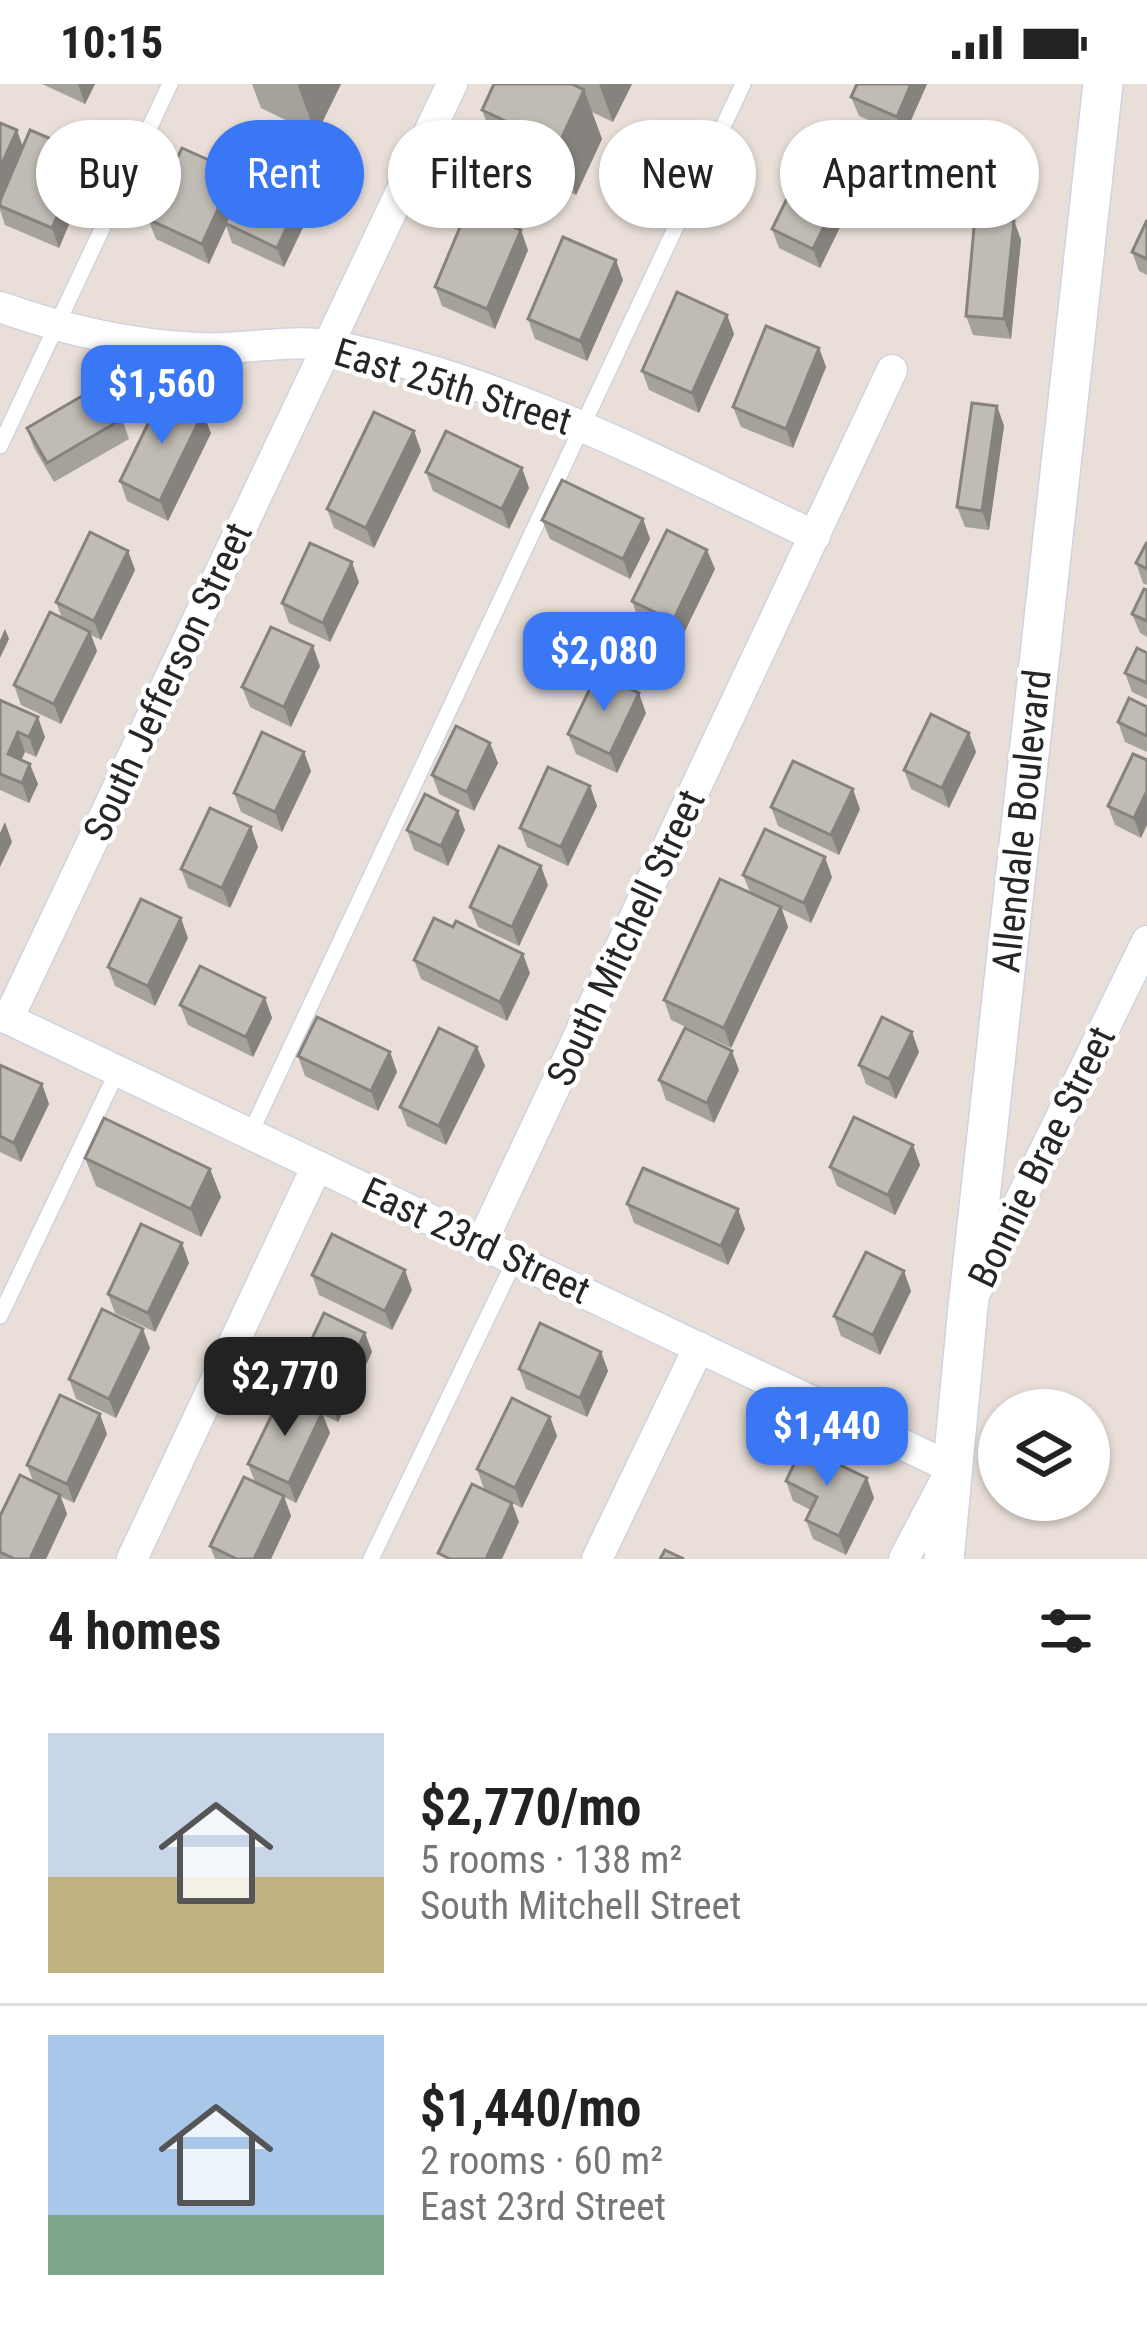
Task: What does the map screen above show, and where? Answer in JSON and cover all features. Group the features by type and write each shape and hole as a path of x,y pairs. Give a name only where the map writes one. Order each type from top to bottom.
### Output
{"street":[{"name":"South Jefferson Street","path":"4,1017 452,84"},
{"name":"Allendale Boulevard","path":"944,1559 1103,84"},
{"name":"East 25th Street","path":"0,307 56,326 195,348 328,345 449,377 584,427 815,536"},
{"name":"South Mitchell Street","path":"481,1244 892,370"},
{"name":"Bonnie Brae Street","path":"968,1307 1147,941"},
{"name":"East 23rd Street","path":"4,1017 952,1468"},
{"path":"132,1559 317,1166"},
{"path":"597,1559 699,1347"},
{"path":"904,1559 952,1468"}],"lane":[{"path":"0,446 170,84"},
{"path":"250,1134 743,84"},
{"path":"0,1316 117,1072"},
{"path":"371,1559 515,1260"}],"building":[{"path":"494,84 572,84 584,90 570,120 503,120 482,110"},
{"path":"857,84 911,84 897,117 851,97"},
{"path":"0,123 17,130 0,168"},
{"path":"30,130 36,133 36,221 0,206"},
{"path":"181,150 205,158 205,228 209,228 202,244 167,228 181,228"},
{"path":"780,213 780,228 823,228 813,249 772,229"},
{"path":"1147,220 1147,259 1132,252"},
{"path":"235,228 286,228 277,248"},
{"path":"460,228 521,230 487,309 435,287"},
{"path":"974,228 1013,228 1004,319 966,316"},
{"path":"563,237 616,260 580,341 528,319"},
{"path":"677,292 727,315 692,393 642,371"},
{"path":"766,326 819,348 786,429 733,407"},
{"path":"101,385 122,419 47,463 27,428"},
{"path":"163,393 203,413 160,501 120,481"},
{"path":"972,403 997,406 982,511 957,507"},
{"path":"374,412 414,431 366,528 327,509"},
{"path":"446,431 522,468 502,509 426,472"},
{"path":"562,480 643,519 623,559 542,520"},
{"path":"667,530 707,550 673,621 632,601"},
{"path":"90,532 128,551 94,621 56,602"},
{"path":"1147,542 1147,569 1136,563"},
{"path":"310,543 352,562 323,623 282,603"},
{"path":"1147,590 1147,621 1132,614"},
{"path":"50,612 90,632 54,704 14,685"},
{"path":"271,627 313,646 284,707 242,687"},
{"path":"1137,648 1147,653 1147,683 1125,673"},
{"path":"597,674 639,693 610,754 568,734"},
{"path":"1129,698 1147,707 1147,736 1118,722"},
{"path":"0,700 38,717 29,737 18,732 8,754 30,764 22,783 0,774"},
{"path":"931,714 969,733 942,788 904,770"},
{"path":"456,726 490,743 467,792 432,775"},
{"path":"262,732 304,752 275,812 234,793"},
{"path":"1133,754 1147,760 1147,791 1134,818 1108,806"},
{"path":"793,761 853,789 831,835 771,807"},
{"path":"548,767 590,786 561,847 520,828"},
{"path":"425,794 458,811 441,846 407,830"},
{"path":"210,808 251,827 222,888 181,869"},
{"path":"765,829 825,857 804,903 743,875"},
{"path":"499,846 541,866 512,927 470,907"},
{"path":"720,879 781,907 724,1028 664,1000"},
{"path":"141,899 181,918 148,986 108,967"},
{"path":"434,918 453,927 456,921 523,954 500,1002 414,960"},
{"path":"200,966 265,998 246,1037 180,1005"},
{"path":"317,1017 390,1052 371,1091 298,1056"},
{"path":"882,1017 912,1032 889,1079 859,1065"},
{"path":"439,1028 477,1047 439,1126 400,1107"},
{"path":"685,1028 732,1051 707,1103 659,1080"},
{"path":"0,1065 42,1084 14,1143 0,1136"},
{"path":"854,1117 913,1145 888,1195 830,1167"},
{"path":"104,1118 210,1169 191,1209 85,1158"},
{"path":"643,1168 738,1209 721,1246 627,1204"},
{"path":"141,1224 182,1243 148,1313 108,1294"},
{"path":"332,1234 405,1270 385,1311 312,1275"},
{"path":"866,1252 904,1271 873,1335 834,1316"},
{"path":"102,1309 143,1329 109,1399 69,1379"},
{"path":"324,1313 365,1333 331,1403 291,1383"},
{"path":"540,1323 601,1352 580,1398 519,1369"},
{"path":"282,1394 322,1413 289,1483 248,1464"},
{"path":"60,1395 100,1414 67,1484 27,1465"},
{"path":"512,1398 550,1417 515,1488 477,1469"},
{"path":"802,1447 867,1478 839,1536 806,1520 817,1497 786,1481"},
{"path":"20,1475 60,1495 30,1559 0,1552 0,1516"},
{"path":"244,1477 284,1496 254,1559 237,1559 210,1546"},
{"path":"472,1484 512,1503 486,1559 450,1559 438,1553"},
{"path":"665,1550 684,1559 660,1559"}]}
